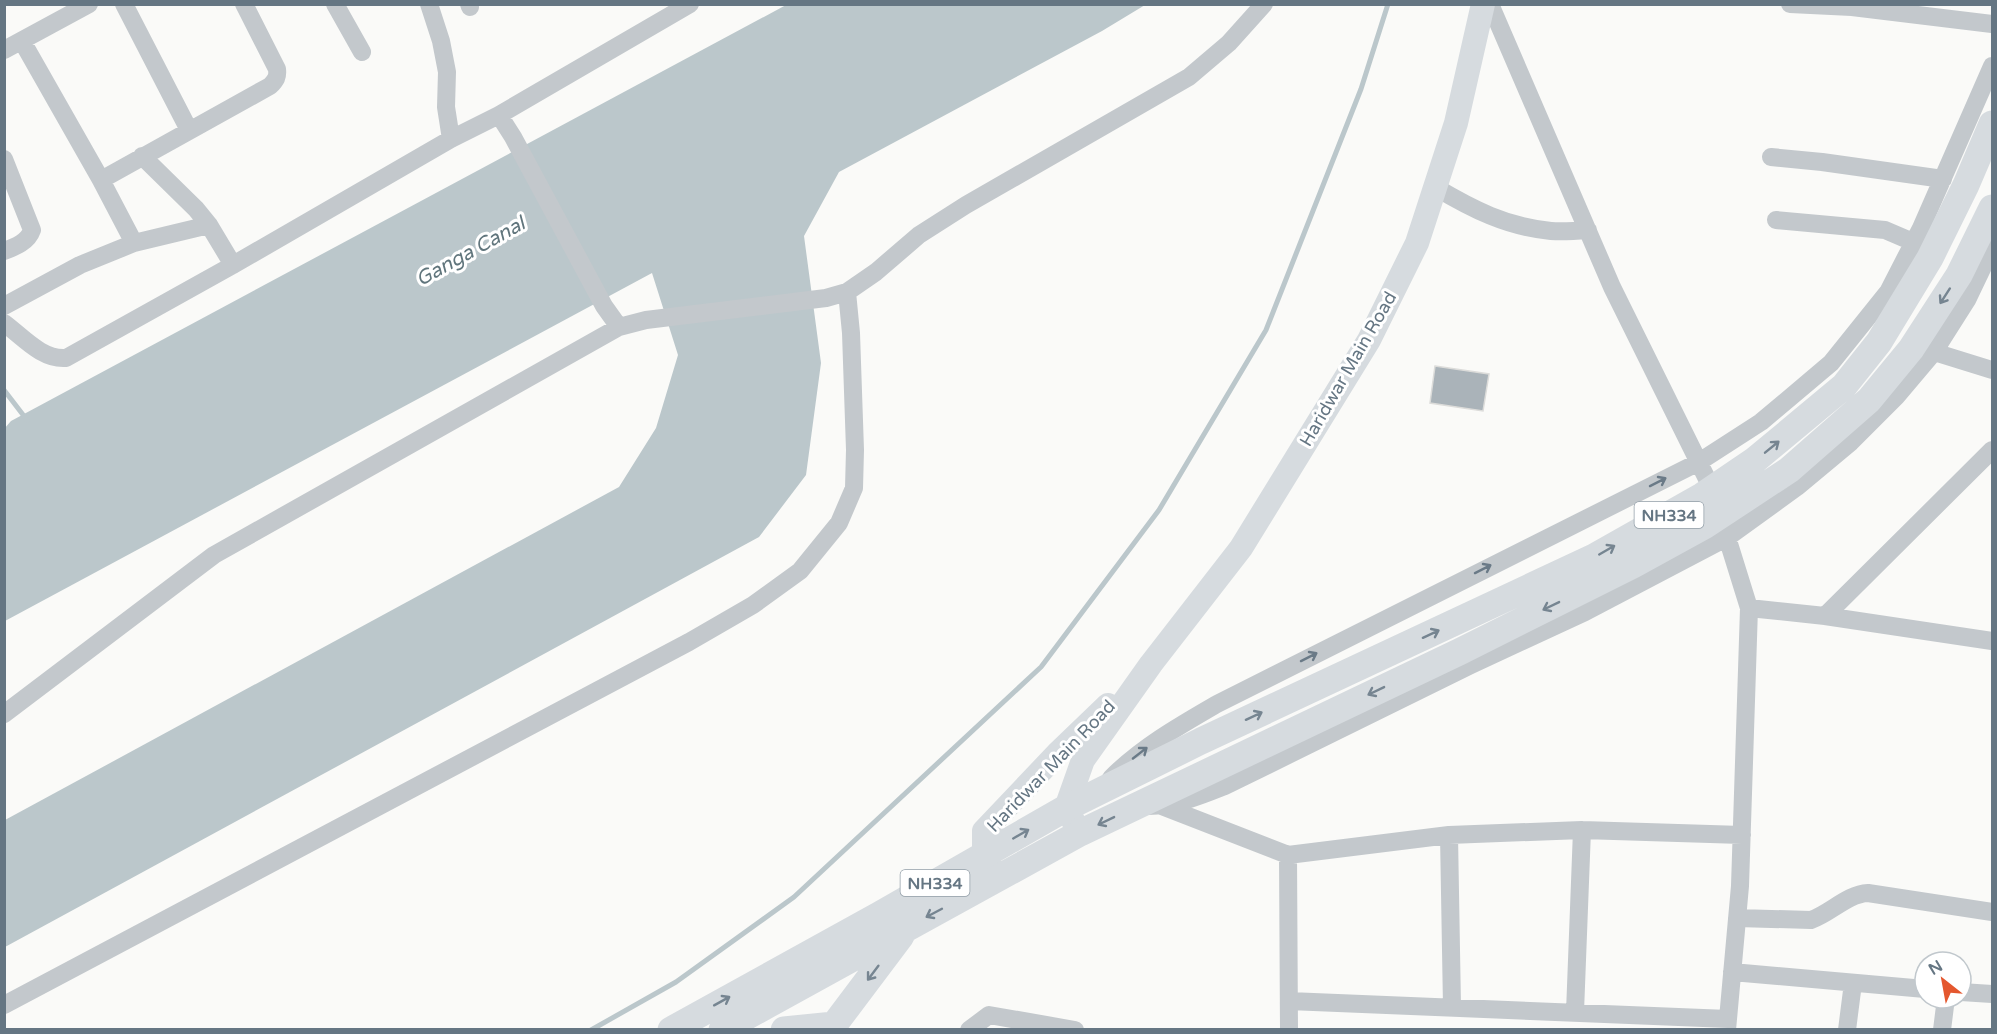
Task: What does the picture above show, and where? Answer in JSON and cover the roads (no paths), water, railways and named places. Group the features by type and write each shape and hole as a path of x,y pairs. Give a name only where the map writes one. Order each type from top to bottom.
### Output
{"highway":[{"name":"NH334","path":"722,1029 792,978 984,855 1066,808 1201,741 1594,557 1702,496 1755,460 1844,387 1879,342 1930,258 1966,185 1992,124"},
{"name":"NH334","path":"671,1029 908,926 1080,833 1459,652 1633,566 1704,526 1789,470 1869,400 1911,349 1959,275 1992,208"},
{"path":"832,1028 908,926"},
{"path":"792,978 832,1028"},
{"path":"784,1029 832,1028"}],"main road":[{"name":"Haridwar Main Road","path":"1066,808 1083,760 1151,664 1241,548 1369,340 1417,243 1456,123 1483,4"},
{"name":"Haridwar Main Road","path":"996,879 984,855 984,831 1057,754 1151,664"},
{"path":"1066,808 1080,833"}],"street":[{"path":"4,50 89,4"},
{"path":"124,4 189,130"},
{"path":"101,180 270,86 278,75 277,69 244,4"},
{"path":"335,4 362,52"},
{"path":"429,4 441,41 447,72 446,107 451,139"},
{"path":"4,323 46,356 55,359 66,358 451,139 499,115 690,4"},
{"path":"4,714 214,555 619,327 646,320 826,298 847,292 876,272 919,235 966,205 1189,77 1229,43 1264,4"},
{"path":"1289,1000 1575,1012 1598,1021 1727,1024 1742,835 1749,608 1712,489 1612,287 1490,4"},
{"path":"1790,4 1852,7 1992,24"},
{"path":"22,41 134,243"},
{"path":"1097,792 1125,765 1158,739 1217,704 1699,462 1761,423 1831,363 1888,292 1943,180 1992,66"},
{"path":"499,115 604,306 619,327"},
{"path":"142,156 196,209 209,225 233,265"},
{"path":"1772,157 1943,180"},
{"path":"4,159 32,230 29,237 15,248 4,251"},
{"path":"1435,187 1477,211 1526,228 1553,231 1588,230"},
{"path":"1776,220 1885,230 1913,242"},
{"path":"4,306 81,266 134,243 209,225"},
{"path":"1134,807 1162,806 1187,801 1225,786 1471,665 1585,612 1728,537 1797,487 1851,442 1896,397 1934,352 1967,300 1992,248"},
{"path":"4,1005 689,642 753,605 800,571 839,523 854,488 851,333 847,292"},
{"path":"1934,352 1992,370"},
{"path":"1825,616 1992,450"},
{"path":"1749,608 1825,616 1992,641"},
{"path":"1162,806 1288,855 1449,835 1582,830 1742,835"},
{"path":"1575,1012 1582,830"},
{"path":"1449,835 1452,1007"},
{"path":"1288,855 1289,1029"},
{"path":"1737,918 1811,920 1858,894 1868,893 1992,912"},
{"path":"1732,972 1913,988"},
{"path":"1847,1029 1853,982"},
{"path":"1973,993 1992,994"},
{"path":"1942,1029 1944,1010"},
{"path":"989,1015 1002,1029"},
{"path":"969,1029 989,1015 1075,1029"}],"water":[{"name":"Ganga Canal","path":"786,5 1145,5 1102,31 839,172 804,236 821,363 806,475 759,537 5,947 5,820 619,487 656,428 678,355 652,273 5,621 4,429 11,421"}],"waterway":[{"path":"591,1030 676,982 794,897 1041,667 1159,510 1266,330 1361,89 1388,4"},
{"path":"4,390 27,420"}]}
